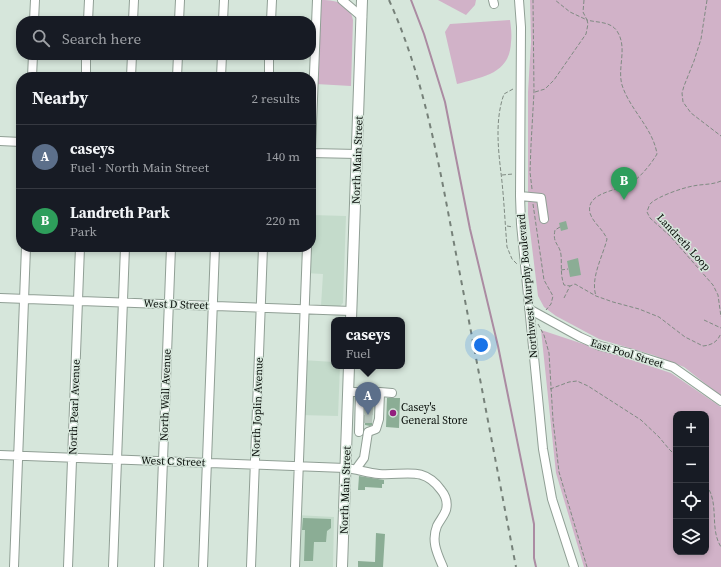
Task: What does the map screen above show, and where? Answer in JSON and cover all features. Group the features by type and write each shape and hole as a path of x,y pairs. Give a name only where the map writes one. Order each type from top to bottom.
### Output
{"main road":[{"name":"North Main Street","path":"351,316 362,0"},
{"name":"North Main Street","path":"342,567 349,369"}],"street":[{"path":"34,16 35,0"},
{"path":"88,0 88,16"},
{"path":"133,16 134,0"},
{"path":"179,16 180,0"},
{"path":"223,16 224,0"},
{"path":"271,16 272,0"},
{"path":"316,25 317,0"},
{"path":"342,0 362,17"},
{"name":"Northwest Murphy Boulevard","path":"520,0 520,196 540,427 552,499 574,567"},
{"path":"32,72 33,60"},
{"path":"86,60 86,72"},
{"path":"131,72 132,60"},
{"path":"177,72 178,60"},
{"path":"221,72 222,60"},
{"path":"269,72 270,60"},
{"path":"314,72 315,60"},
{"path":"0,141 16,142"},
{"path":"316,152 357,154"},
{"path":"520,196 541,198 544,219"},
{"path":"14,567 26,252"},
{"name":"North Pearl Avenue","path":"68,567 80,252"},
{"path":"113,567 125,252"},
{"name":"North Wall Avenue","path":"159,567 171,252"},
{"path":"203,567 215,252"},
{"name":"North Joplin Avenue","path":"251,567 263,252"},
{"path":"295,567 307,252"},
{"name":"West D Street","path":"0,298 261,307 305,310 351,316"},
{"name":"East Pool Street","path":"529,309 580,337 600,346 629,353 673,367 721,401"},
{"path":"348,392 392,393"},
{"path":"347,432 368,432 376,429 369,415 369,402 360,392"},
{"path":"359,432 369,415 369,402 380,392"},
{"path":"356,469 364,458 368,432"},
{"name":"West C Street","path":"0,455 345,468 376,474 405,472 423,476 435,483 445,495 447,504 445,513 437,526 434,540 435,547 443,567"}],"path":[{"path":"533,0 534,92 530,172 536,229 544,280 553,296 551,304 537,322 544,335 548,348 550,389 559,472 587,567"},
{"path":"555,0 570,12 587,20 614,26 622,40 620,72 622,86 653,138 657,154 643,173 632,182 620,189 596,197 592,200 590,213 607,239 596,277 594,290 596,296"},
{"path":"534,92 545,89 554,80 586,34 588,24 583,12 584,0"},
{"path":"707,0 701,39 682,93 683,102 691,113 721,136"},
{"path":"521,88 513,89 504,94 500,104 498,132 507,247 512,259 518,265 525,267"},
{"path":"501,175 520,173"},
{"name":"Landreth Loop","path":"721,181 691,186 668,194 650,204 647,212 650,218 670,236 713,285 718,295 721,317"},
{"path":"560,227 555,230 554,237 555,244 561,254 560,270 561,278 564,284 570,286 575,284 596,296 639,309 659,317 685,337 703,346 713,344 719,339 721,332"},
{"path":"560,270 568,269"},
{"path":"564,298 570,286"},
{"path":"704,320 721,328"},
{"path":"550,389 569,382 577,381 588,386 641,420 659,437 673,453"},
{"path":"709,491 713,500 714,529 721,547"}],"shaded area":[{"path":"319,0 340,3 349,9 351,14 353,20 351,86 316,84"},
{"path":"438,0 476,0 475,5 466,15"},
{"path":"530,0 721,0 721,396 684,367 653,355 599,339 556,316 544,307 538,296 528,214 528,92 531,42"},
{"path":"510,20 511,39 506,61 500,68 485,76 457,84 445,32 450,24"},
{"path":"316,215 346,216 343,303 340,306 321,306 323,274 304,273 305,252 316,252"},
{"path":"541,330 671,373 721,407 721,567 584,567 556,473"},
{"path":"302,360 331,362 331,369 340,369 338,416 300,415"},
{"path":"296,515 334,517 333,567 294,567"}],"building":[{"path":"566,221 568,229 561,231 559,223"},
{"path":"578,258 581,275 570,277 567,261"},
{"path":"365,398 373,398 372,425 370,426 365,425"},
{"name":"Casey's General Store","path":"387,398 400,398 399,428 386,427"},
{"path":"359,476 384,480 384,484 382,484 382,488 365,487 365,490 358,490"},
{"path":"303,518 331,519 331,528 327,531 326,542 314,542 313,561 304,561 305,530 302,530"},
{"path":"376,533 385,534 383,567 358,567 358,561 375,562"}],"waterway":[{"path":"411,0 424,34 445,102 470,229 498,346 534,524 534,558 536,567"}],"tunnel":[{"path":"365,402 373,402"},
{"path":"365,411 373,411"},
{"path":"364,419 372,419"}],"railway":[{"path":"389,0 413,63 438,160 516,567"}],"place":[{"name":"Landreth Park","path":"624,200"},
{"name":"Casey's General Store","path":"393,413"},
{"name":"caseys","path":"368,415"}]}
